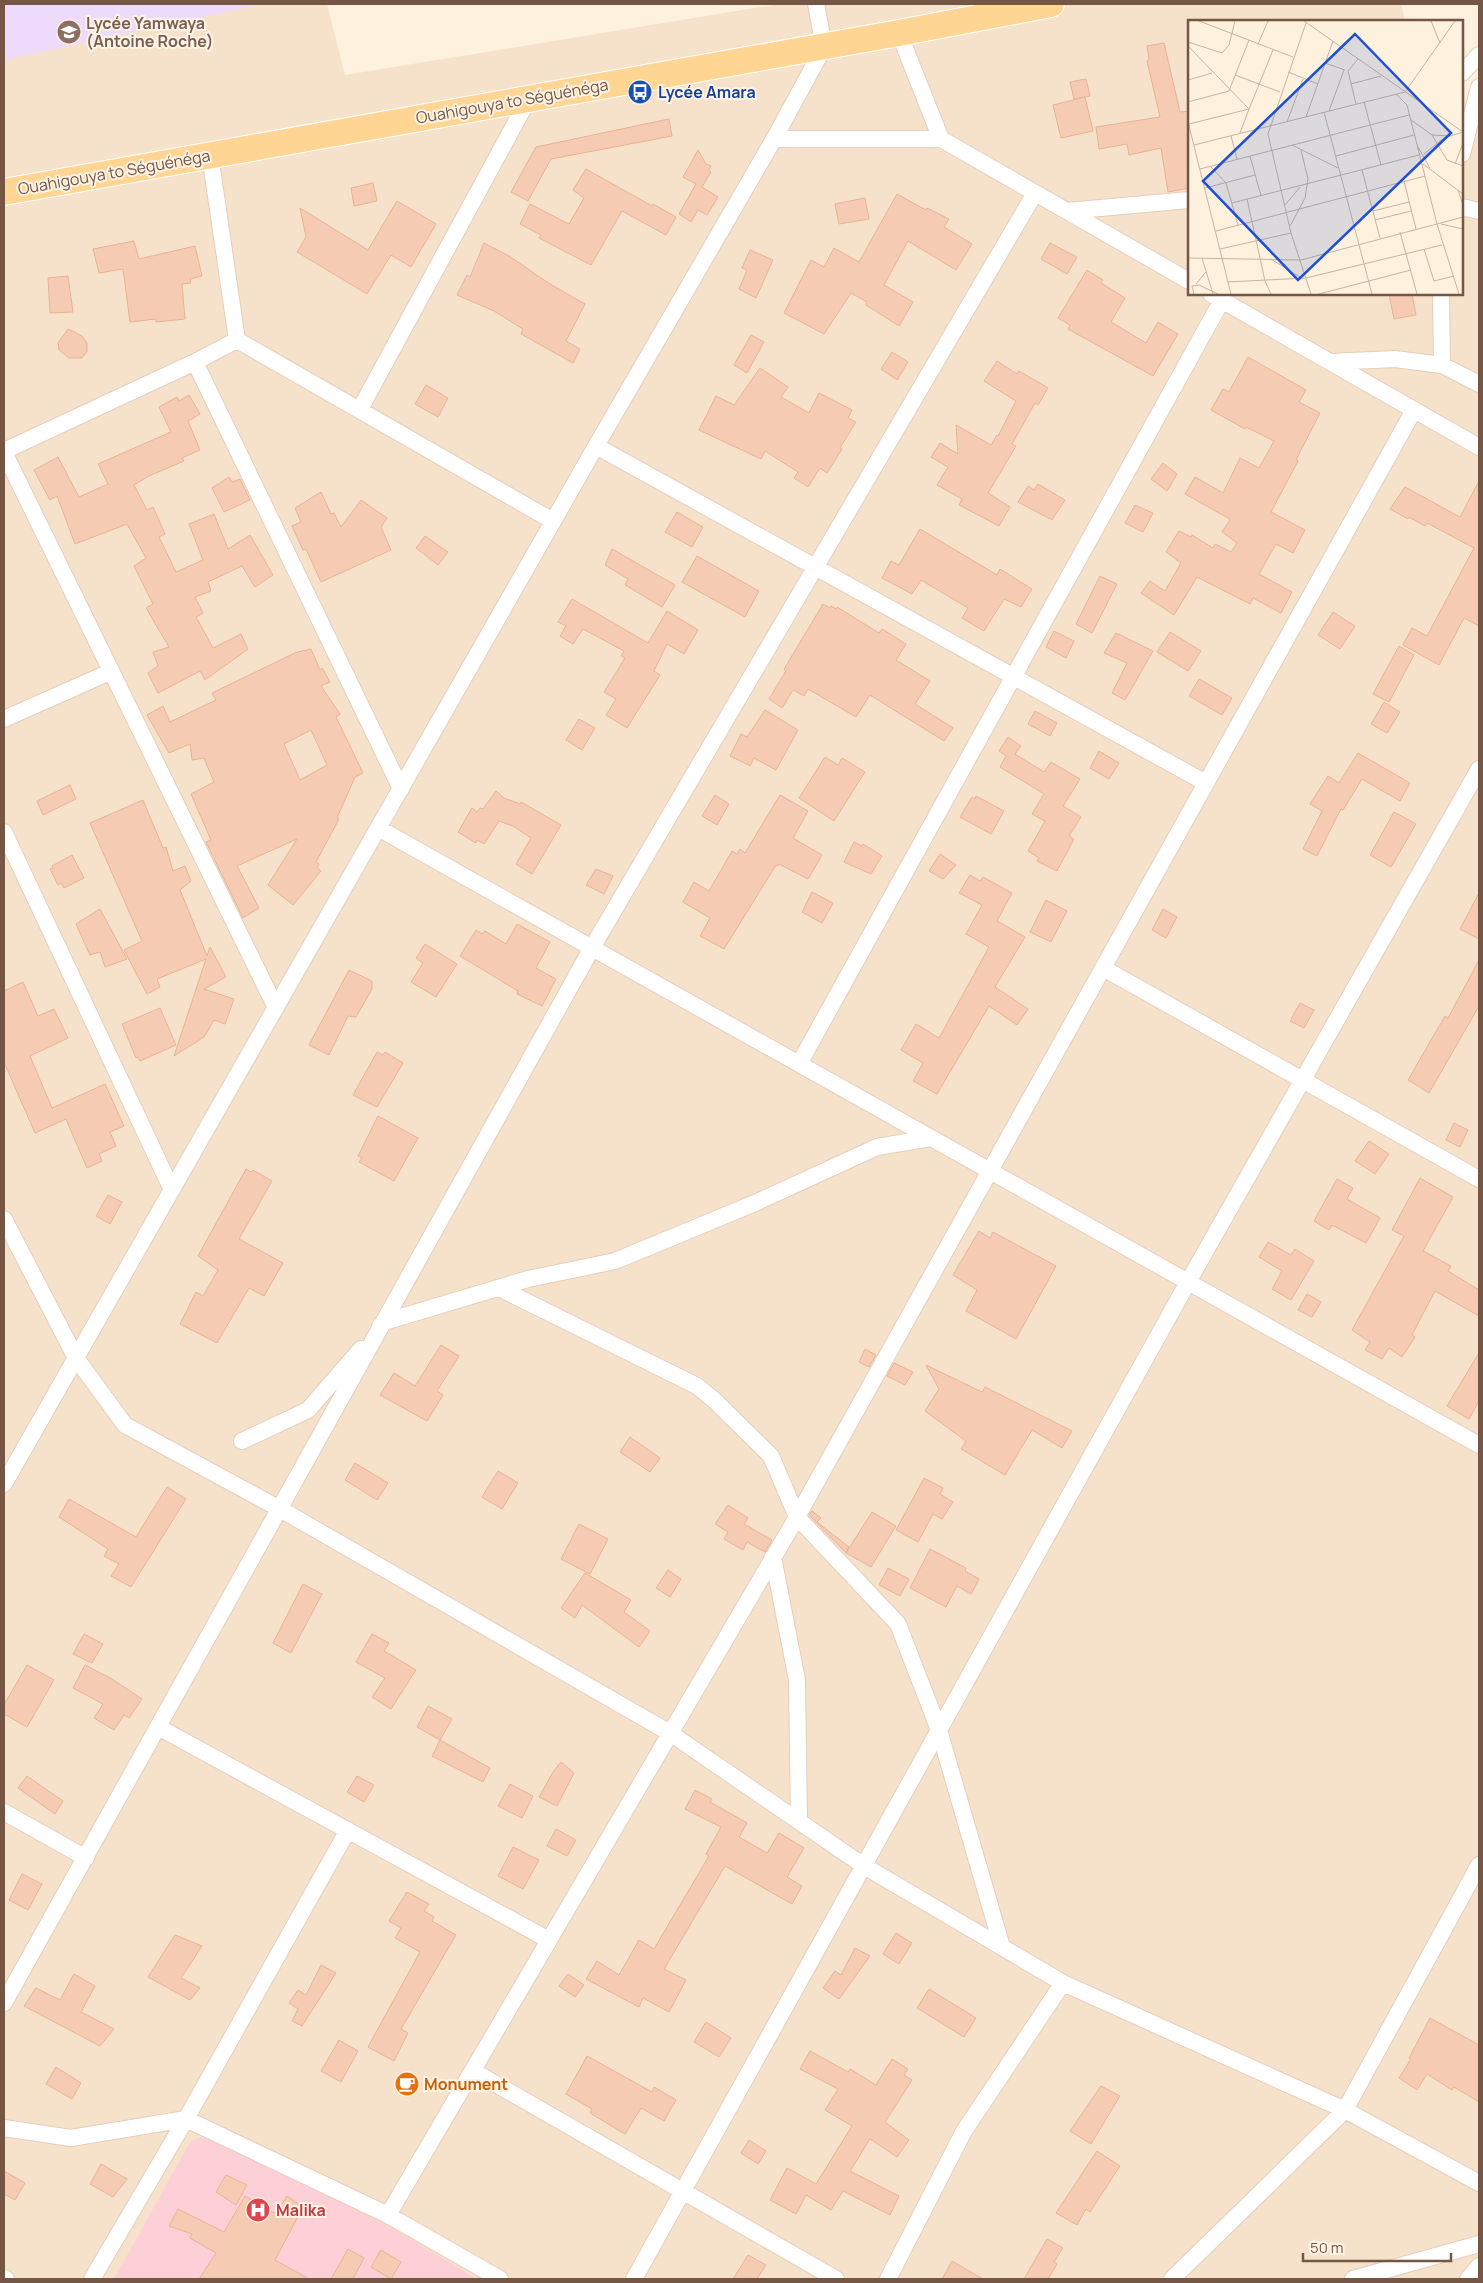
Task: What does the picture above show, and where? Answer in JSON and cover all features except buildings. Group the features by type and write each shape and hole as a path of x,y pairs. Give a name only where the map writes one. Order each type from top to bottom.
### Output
{"main road":[{"name":"Ouahigouya to Séguénéga","path":"4,192 210,154 824,47 1050,4"}],"street":[{"path":"4,1484 553,521 774,139 824,47 816,4"},
{"path":"898,33 941,139"},
{"path":"1463,72 1479,55"},
{"path":"1463,150 1479,87"},
{"path":"360,409 529,98"},
{"path":"774,139 941,139 1188,280"},
{"path":"210,154 237,340"},
{"path":"4,2003 593,946 1034,193"},
{"path":"1067,212 1188,200"},
{"path":"1463,207 1479,211"},
{"path":"1440,295 1442,365"},
{"path":"799,1064 1014,676 1216,297 1479,448"},
{"path":"237,340 553,521"},
{"path":"237,340 195,362 4,451 110,672 276,1008"},
{"path":"1330,362 1395,359 1442,365 1479,384"},
{"path":"195,362 401,789"},
{"path":"388,2215 797,1516 1414,410"},
{"path":"596,446 1206,782"},
{"path":"4,719 110,672"},
{"path":"634,2279 1188,1282 1479,769"},
{"path":"378,828 593,946 799,1064 1479,1445"},
{"path":"4,832 172,1190"},
{"path":"1103,968 1479,1179"},
{"path":"242,1441 308,1410 384,1322 528,1279 615,1261 755,1203 877,1148 931,1138"},
{"path":"4,1219 76,1358 125,1425 280,1509 670,1733 864,1866 1063,1983 1345,2110 1479,2183"},
{"path":"499,1288 697,1386 714,1400 771,1456 797,1516 898,1624 939,1730 1002,1947"},
{"path":"773,1557 797,1680 799,1821"},
{"path":"158,1727 549,1940"},
{"path":"4,1812 86,1858"},
{"path":"92,2279 186,2119 348,1830"},
{"path":"1172,2279 1345,2110 1479,1865"},
{"path":"888,2279 964,2131 1063,1983"},
{"path":"473,2071 836,2279"},
{"path":"4,2128 71,2138 186,2119 388,2215 500,2279"},
{"path":"1353,2279 1479,2244"},
{"path":"1468,2279 1479,2266"}],"shaded area":[{"path":"4,4 327,4 345,75 780,4 1401,4 1405,20 1188,20 1188,295 1463,295 1463,131 1479,128 1479,2279 4,2279"},
{"name":"Lycée Yamwaya (Antoine Roche)","path":"4,4 263,4 4,60"},
{"name":"Malika","path":"226,2127 477,2279 114,2279 190,2142"}],"place":[{"name":"Lycée Yamwaya (Antoine Roche)","path":"69,32"},
{"name":"Lycée Amara","path":"640,92"},
{"name":"Monument","path":"407,2084"},
{"name":"Malika","path":"258,2210"}]}
